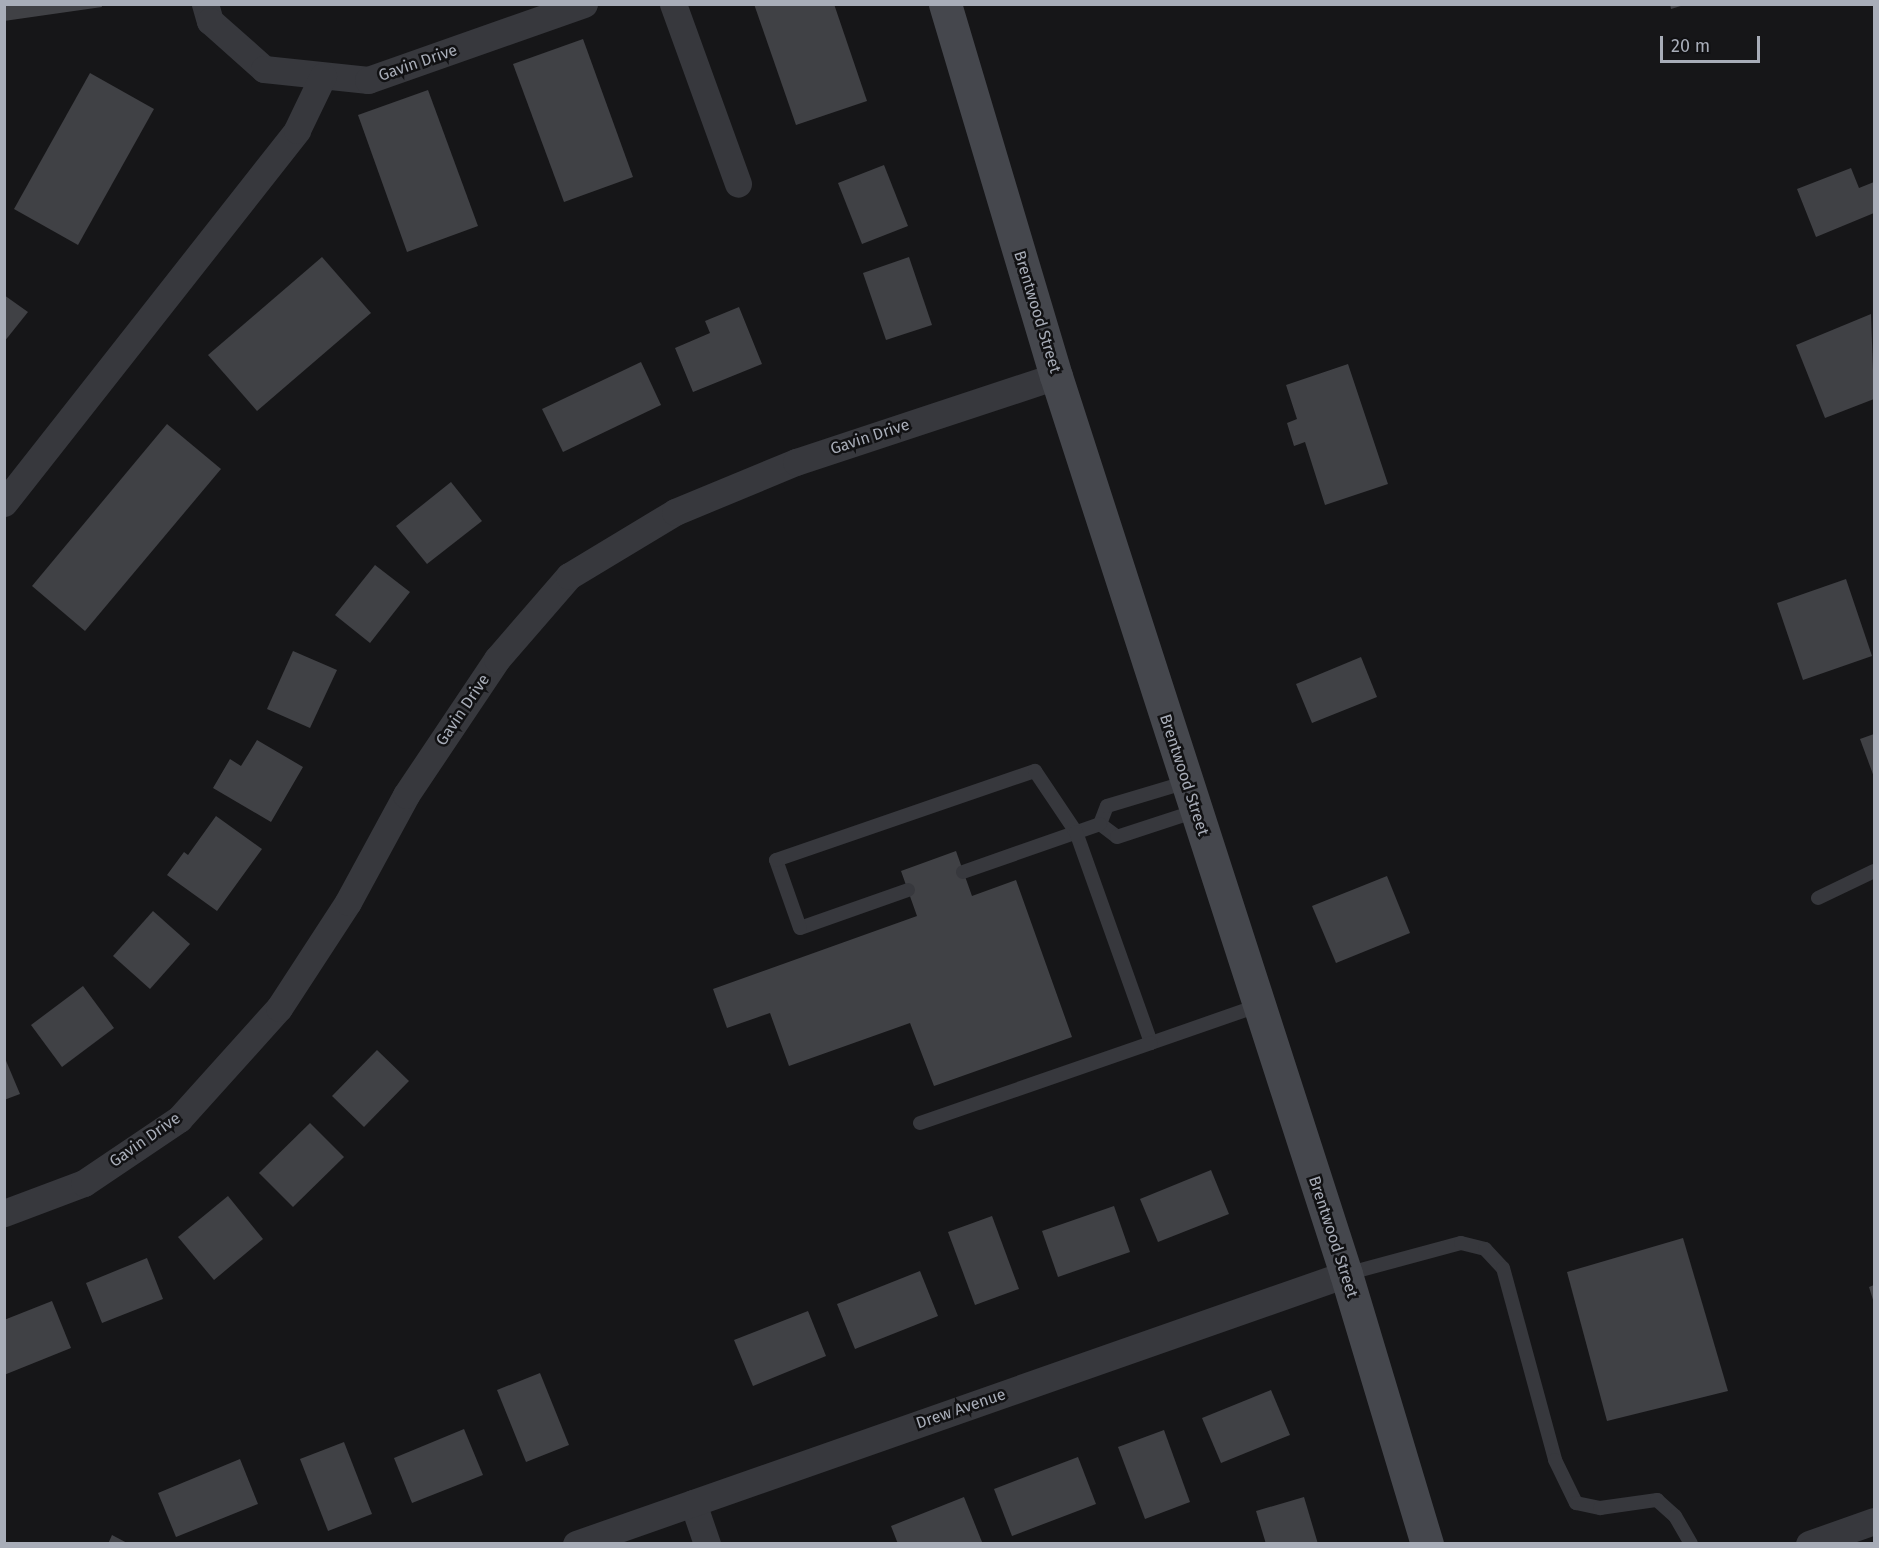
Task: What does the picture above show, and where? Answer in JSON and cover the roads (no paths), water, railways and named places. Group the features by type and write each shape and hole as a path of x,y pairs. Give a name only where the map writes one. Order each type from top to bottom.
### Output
{"main road":[{"name":"Brentwood Street","path":"945,4 1056,376 1257,1006 1346,1274 1427,1544"}],"street":[{"name":"Gavin Drive","path":"205,4 210,21 264,69 368,80 584,4"},
{"path":"673,4 738,184"},
{"path":"4,503 297,130 323,76"},
{"name":"Gavin Drive","path":"4,1213 84,1183 179,1119 279,1008 348,902 406,795 490,669 569,576 675,512 785,467 1056,376"},
{"name":"Drew Avenue","path":"576,1544 1346,1274"},
{"path":"693,1503 707,1544"},
{"path":"1809,1544 1875,1521"}],"lane":[{"path":"908,890 800,928 776,861 1035,771 1076,832 1151,1043"},
{"path":"1100,824 1117,837 1192,797"},
{"path":"963,872 1100,824 1107,807 1192,797"},
{"path":"1818,897 1875,871"},
{"path":"920,1123 1257,1006"},
{"path":"1346,1274 1461,1243 1485,1249 1503,1268 1555,1460 1576,1503 1600,1508 1657,1500 1675,1516 1691,1544"}]}
